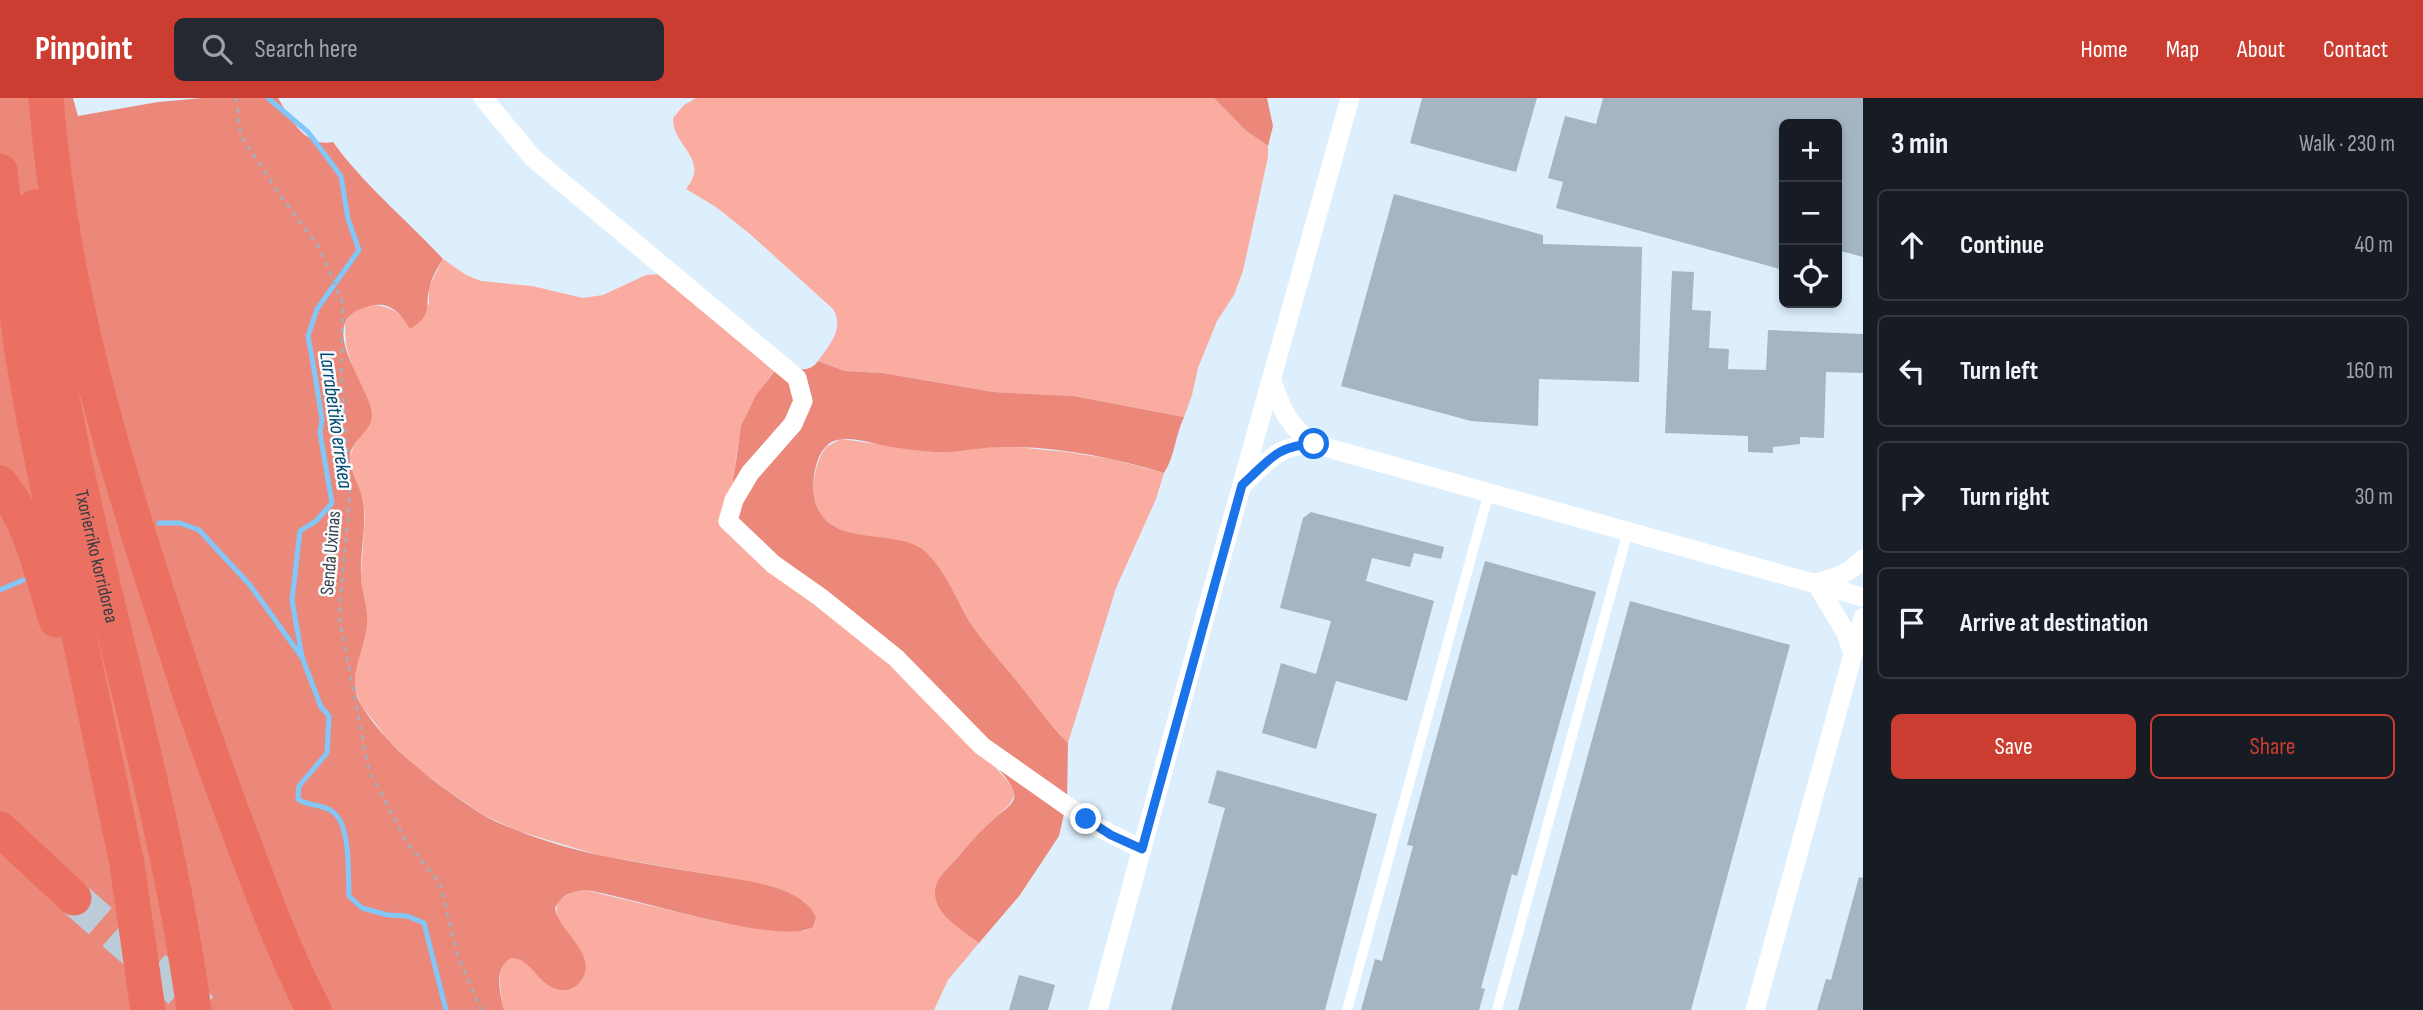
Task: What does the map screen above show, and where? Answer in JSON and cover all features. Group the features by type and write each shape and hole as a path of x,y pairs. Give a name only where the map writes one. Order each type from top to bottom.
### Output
{"highway":[{"name":"Txorierriko korridorea","path":"27,98 38,233 60,386 92,538 176,892 194,1010"},
{"path":"46,98 51,163 64,248 106,429 135,527 212,758 263,896 314,1010"},
{"name":"Txorierriko korridorea","path":"0,171 12,281 28,386 111,790 136,921 148,1010"},
{"path":"0,483 15,505 32,546 111,790"},
{"path":"0,829 74,898"}],"street":[{"path":"483,98 533,158 797,378 803,401 793,424 750,473 734,500 728,521 773,564 820,597 896,658 982,746 1097,827 1142,849"},
{"path":"1098,1010 1350,98"},
{"path":"1271,379 1294,437"},
{"path":"1257,429 1271,426 1314,444 1863,597"},
{"path":"1242,485 1294,437"},
{"path":"1816,583 1838,578 1854,569 1863,559"},
{"path":"1816,583 1846,633 1853,654"},
{"path":"1755,1010 1863,618"}],"lane":[{"path":"1348,1010 1489,492"},
{"path":"1497,1010 1628,530"}],"path":[{"name":"Senda Uxinas","path":"236,98 241,136 319,247 343,304 341,371 350,492 339,617 369,770 407,843 440,883 457,954 481,1010"}],"shaded area":[{"path":"0,98 73,98 78,116 158,102 203,98 278,98 293,122 306,136 323,143 333,142 372,188 443,259 430,285 427,310 418,324 410,329 396,311 388,306 377,305 358,310 347,319 343,331 350,360 370,404 372,415 369,426 354,445 350,456 364,510 361,575 367,622 355,676 357,697 363,708 394,746 418,768 493,821 586,852 777,888 808,905 816,918 813,927 796,931 738,926 585,890 567,894 555,908 563,926 582,953 585,972 580,982 566,990 553,988 525,963 511,958 505,962 500,974 504,1010 0,1010"},
{"path":"696,98 1214,98 1245,130 1268,146 1268,157 1243,271 1234,295 1217,321 1198,368 1184,417 1074,396 993,392 883,373 845,371 818,361 834,337 837,323 833,309 750,234 716,207 686,189 693,178 693,161 678,137 673,118 684,105"},
{"path":"1214,98 1267,98 1273,126 1268,146 1245,130"},
{"path":"443,259 466,275 481,281 532,286 583,298 603,295 646,275 662,274 781,363 759,392 745,419 734,484 893,668 985,756 1012,786 1015,794 1009,805 942,874 938,904 956,926 979,943 948,980 934,1010 504,1010 500,973 507,959 514,958 585,972 580,951 562,925 556,909 559,900 574,891 585,890 718,922 757,928 805,931 813,927 816,918 805,902 781,890 736,879 598,855 518,831 483,815 416,767 389,741 361,705 354,686 356,665 365,638 361,575 365,516 363,499 351,468 350,457 354,445 369,425 346,345 345,323 357,310 374,305 391,309 405,320 429,304 429,287"},
{"path":"818,361 845,371 883,373 993,392 1074,396 1184,417 1164,473 1067,451 999,447 934,452 848,439 827,445 818,460 813,490 817,507 826,519 837,528 851,533 910,543 930,556 944,574 976,631 1068,743 1067,801 1059,836 1020,895 979,943 955,925 941,910 935,893 937,883 981,831 1012,803 1014,792 1011,785 980,750 728,517 741,426 756,395 781,363 805,369"},
{"path":"841,439 935,452 1006,446 1067,452 1111,459 1164,473 1156,499 1116,588 1068,743 983,642 945,576 931,558 911,545 842,530 820,513 813,489 818,462 826,447"}],"building":[{"path":"1422,98 1537,98 1516,172 1410,143"},
{"path":"1603,98 1863,98 1863,257 1842,251 1842,119 1779,119 1779,269 1556,208 1563,182 1548,178 1565,116 1596,124"},
{"path":"1394,194 1543,235 1543,244 1642,247 1639,382 1539,379 1538,426 1471,421 1341,386"},
{"path":"1672,271 1694,272 1692,310 1711,311 1709,348 1729,349 1728,369 1766,370 1768,330 1863,334 1863,373 1826,372 1824,438 1800,437 1800,444 1773,447 1773,453 1748,452 1748,436 1665,433"},
{"path":"1311,512 1444,547 1441,559 1414,553 1410,567 1372,558 1366,581 1434,601 1407,701 1336,681 1316,749 1262,733 1281,663 1316,674 1331,621 1280,608 1303,518"},
{"path":"1485,561 1596,592 1517,876 1512,874 1481,988 1485,989 1479,1010 1361,1010 1375,959 1382,961 1413,846 1407,845"},
{"path":"1630,601 1790,645 1691,1010 1518,1010"},
{"path":"1217,770 1377,814 1325,1010 1171,1010 1225,808 1208,803"},
{"path":"1859,877 1863,878 1863,1010 1817,1010 1826,979 1831,980"},
{"path":"1019,975 1055,985 1048,1010 1009,1010"}],"waterway":[{"name":"Larrabeitiko errekea","path":"268,98 308,132 341,176 348,219 359,250 317,309 308,336 332,503 316,521 300,531 292,600 302,657 321,707 329,716 327,753 299,786 298,799 329,809 339,818 346,839 349,896 362,908 388,915 407,916 424,923 446,1010"},
{"path":"159,523 180,523 199,530 250,585 301,656"},
{"path":"0,590 23,580"}],"tunnel":[{"path":"74,898 202,1010"}],"route":[{"path":"1086,819 1111,835 1142,849 1242,485 1275,454 1294,445 1314,444"}]}
